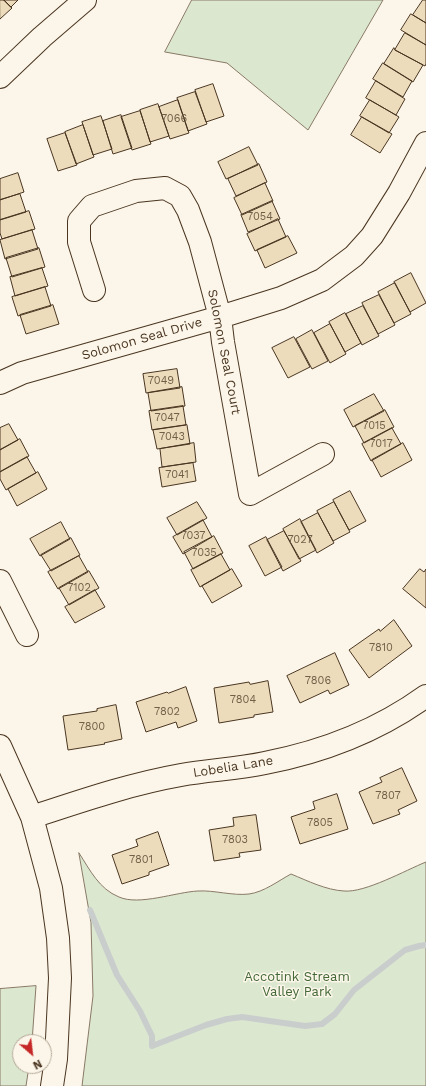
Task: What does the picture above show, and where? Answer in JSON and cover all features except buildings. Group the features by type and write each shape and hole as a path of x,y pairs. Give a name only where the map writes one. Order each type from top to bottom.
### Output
{"street":[{"path":"0,77 42,37 85,0"},
{"name":"Solomon Seal Drive","path":"0,383 22,373 220,317 281,298 322,280 354,256 376,230 399,193 426,143"},
{"name":"Solomon Seal Court","path":"94,290 79,242 79,221 92,206 136,191 165,188 180,196 188,210 200,242 220,317 223,342 250,494 323,454"},
{"path":"0,581 28,635"},
{"name":"Lobelia Lane","path":"32,817 126,787 181,775 264,764 302,755 343,741 380,724 426,696"},
{"path":"0,746 32,817 51,888 58,938 60,978 56,1059 52,1086"}],"green space":[{"path":"192,0 383,0 308,130 227,63 165,52"},
{"name":"Accotink Stream Valley Park","path":"79,853 100,884 112,894 127,899 137,900 198,891 237,894 255,893 291,874 331,889 353,891 374,885 426,862 426,1086 82,1086 93,996 91,923"},
{"path":"36,986 33,1034 12,1034 12,1074 28,1074 26,1086 0,1086 0,989"}],"waterway":[{"path":"90,910 117,975 140,1011 152,1036 152,1046 206,1025 227,1019 242,1017 305,1026 322,1024 335,1014 354,990 405,950 426,945"}]}
